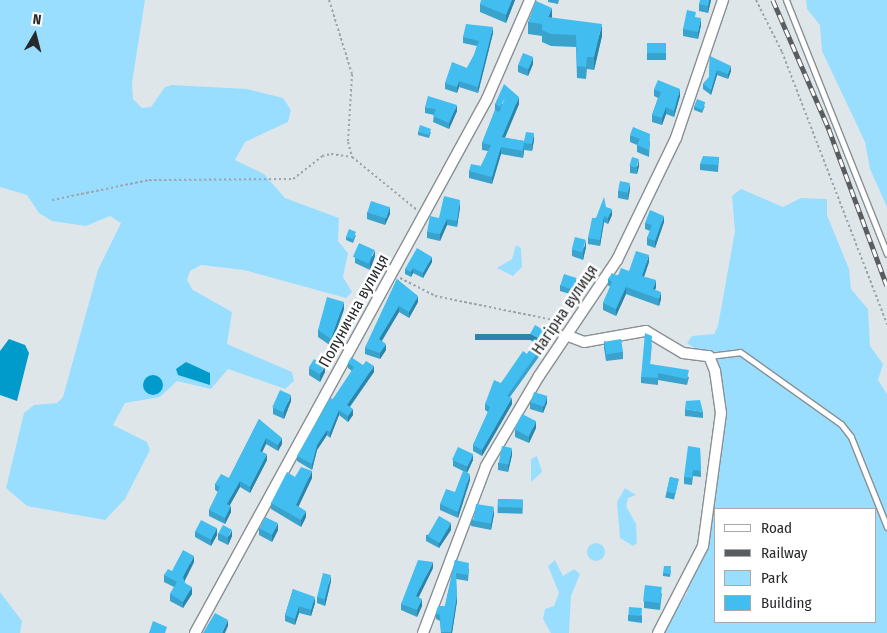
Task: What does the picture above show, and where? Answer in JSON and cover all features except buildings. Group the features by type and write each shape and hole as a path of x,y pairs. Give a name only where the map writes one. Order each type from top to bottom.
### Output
{"street":[{"name":"Полунична вулиця","path":"195,633 275,479 394,274 422,215 486,99 530,0"},
{"name":"Нагірна вулиця","path":"424,633 486,466 566,335 617,260 676,138 723,0"},
{"path":"566,335 584,342 646,331 683,353 710,356 721,413 708,523 693,572 658,633"}],"lane":[{"path":"786,0 887,254"},
{"path":"710,356 740,352 840,424 851,437 887,527"}],"path":[{"path":"329,0 352,74 348,142 352,157 422,215"},
{"path":"756,0 782,52 887,324"},
{"path":"52,200 149,180 287,180 304,174 324,155 352,157"},
{"path":"394,274 435,296 573,325"}],"green space":[{"path":"0,0 145,0 132,83 133,99 142,108 151,107 165,87 172,85 247,89 283,98 291,110 288,122 245,142 235,160 264,174 285,198 339,218 338,241 348,253 343,277 352,292 346,298 244,270 201,265 190,271 187,280 193,290 232,312 227,344 292,372 294,381 285,389 228,369 211,389 177,381 160,397 125,403 113,425 147,442 150,450 125,499 105,520 27,506 6,488 24,413 34,405 57,403 63,397 98,270 121,223 110,216 86,226 52,221 39,213 27,195 0,187"},
{"path":"806,0 887,0 887,207 870,169 865,142 822,51 820,25 807,9"},
{"path":"741,189 783,207 801,198 827,199 827,215 849,269 851,289 868,309 870,346 883,364 878,380 887,394 887,633 662,633 687,593 707,494 721,452 714,362 687,343 692,336 714,334 718,326 735,231 732,196"},
{"path":"516,245 521,248 522,267 513,276 497,268 512,259"},
{"path":"537,456 542,472 531,482 531,459"},
{"path":"625,488 636,495 628,498 626,506 636,524 637,543 633,546 620,538 617,502"},
{"path":"592,543 600,543 605,548 603,559 592,561 587,556 587,548"},
{"path":"555,560 563,576 574,569 580,574 571,596 569,633 551,633 543,619 545,609 554,606 559,593 548,566"},
{"path":"0,592 22,621 20,633 0,633"}],"shaded area":[{"path":"9,339 25,345 29,353 17,401 0,395 0,351"},
{"path":"186,362 210,373 210,385 178,375 176,369"},
{"path":"153,375 160,378 163,385 160,392 153,395 146,392 143,385 146,378"}],"railway":[{"path":"773,0 829,129 887,286"}]}
